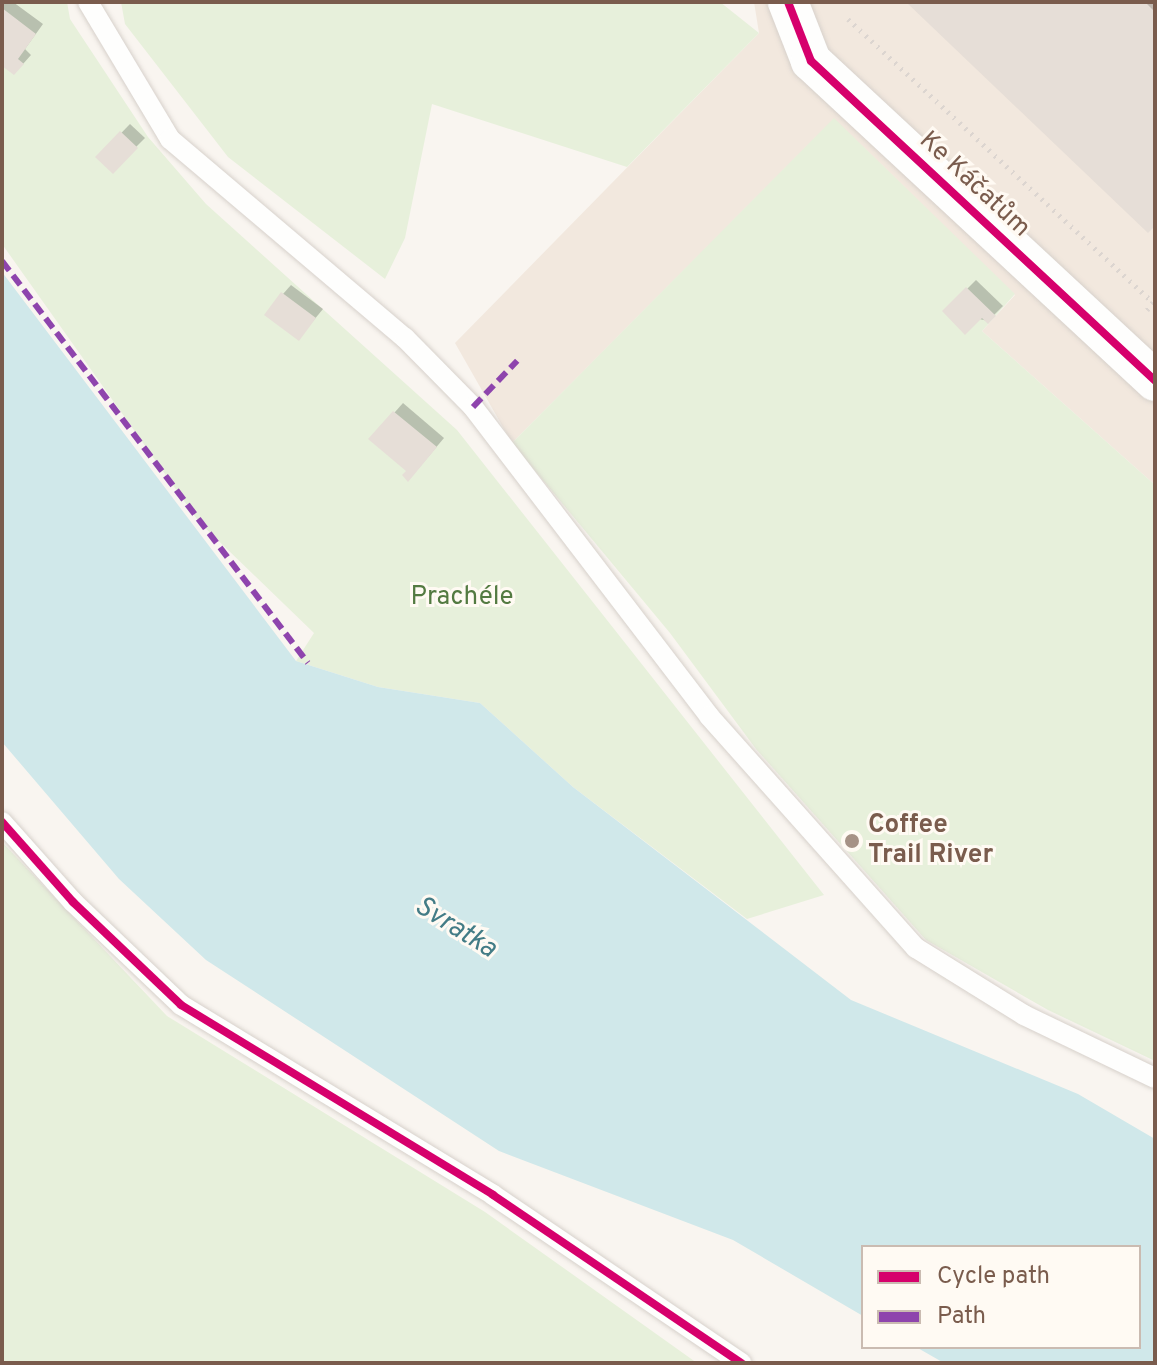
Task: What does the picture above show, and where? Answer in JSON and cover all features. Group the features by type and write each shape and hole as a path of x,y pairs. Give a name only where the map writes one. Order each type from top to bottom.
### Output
{"street":[{"name":"Ke Káčatům","path":"788,2 811,61 1155,381"}],"lane":[{"path":"88,2 170,139 405,338 473,407 709,716 916,948 1024,1015 1155,1078"},
{"path":"2,822 73,902 181,1005 493,1195 741,1363"}],"path":[{"path":"841,13 1153,302 1139,321"}],"shaded area":[{"path":"754,2 1155,2 1155,485 982,331 1015,295 834,119 512,443 455,343 759,33"}],"green space":[{"name":"Prachéle","path":"2,2 67,2 70,19 148,137 206,204 457,430 824,895 747,919 573,787 480,703 378,687 296,661 314,633 199,522 2,244"},
{"path":"121,2 720,2 759,33 627,167 432,104 405,238 385,279 228,157 125,24"},
{"path":"834,118 1015,294 982,331 1155,485 1155,1061 1048,1010 926,940 756,749 670,633 512,443"},
{"path":"2,842 167,1016 485,1212 697,1363 2,1363"}],"water":[{"name":"Svratka","path":"2,272 296,661 378,687 480,703 573,787 851,1000 1078,1094 1155,1139 1155,1363 944,1363 920,1349 1141,1349 1141,1245 861,1245 861,1315 733,1240 499,1151 206,960 119,879 2,742"}],"building":[{"path":"906,2 1145,2 1155,12 1155,226 1148,233"},
{"path":"2,8 36,34 18,59 24,64 14,75 2,66"},
{"path":"120,131 138,148 113,174 95,157"},
{"path":"966,287 996,316 988,324 982,318 965,335 942,311"},
{"path":"281,292 316,318 299,341 264,315"},
{"path":"393,411 437,447 408,482 402,475 406,471 368,439"}],"marked path":[{"path":"2,261 308,663"},
{"path":"473,407 517,361"}],"cycle path":[{"path":"788,2 811,61 1155,381"},
{"path":"2,822 73,902 181,1005 493,1195 741,1363"}],"place":[{"name":"Coffee Trail River","path":"852,841"}]}
